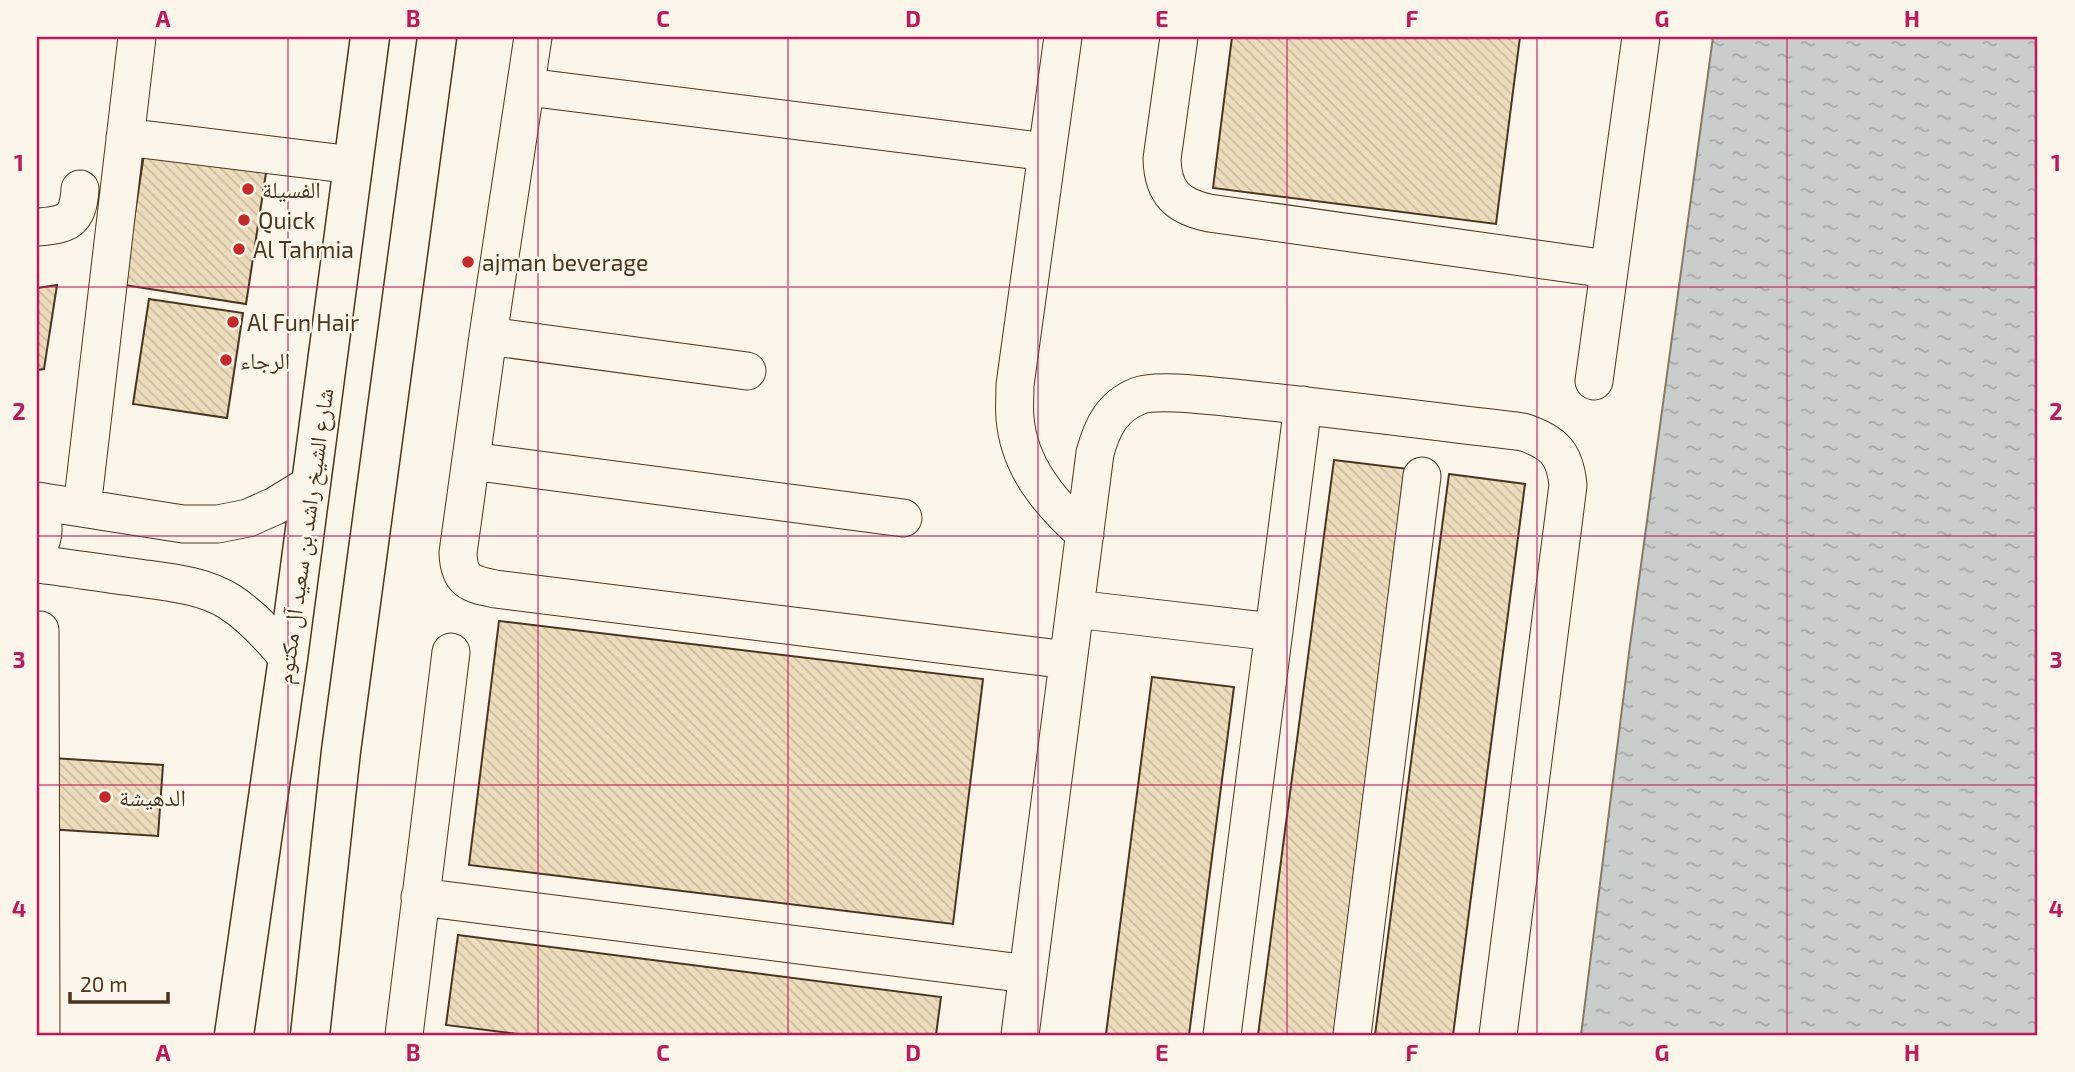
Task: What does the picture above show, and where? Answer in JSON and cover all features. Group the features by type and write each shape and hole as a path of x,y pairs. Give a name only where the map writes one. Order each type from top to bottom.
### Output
{"main road":[{"name":"شارع الشيخ راشد بن سعيد آل مكتوم","path":"234,1035 288,658 370,37"},
{"path":"310,1035 341,751 438,37"}],"street":[{"path":"82,508 136,37"},
{"path":"533,37 458,553 458,569 464,579 495,589 1068,660"},
{"path":"1063,37 1015,385 1015,420 1023,454 1038,485 1060,513 1085,534"},
{"path":"1179,37 1162,175 1168,190 1180,202 1194,210 1608,269"},
{"path":"1594,381 1641,37"},
{"path":"527,87 1046,152"},
{"path":"125,137 353,165"},
{"path":"37,227 65,223 76,214 80,189"},
{"path":"488,336 747,371"},
{"path":"1020,1035 1095,453 1102,429 1118,408 1139,395 1191,394 1523,432 1542,438 1557,450 1566,467 1568,485 1498,1035"},
{"path":"1222,1035 1303,405"},
{"path":"471,461 903,518"},
{"path":"1352,1035 1422,476"},
{"path":"37,502 183,524 218,524 248,518 275,506 311,484"},
{"path":"37,509 44,525 42,541 37,549"},
{"path":"37,564 176,583 205,590 229,601 252,619 267,632 288,658"},
{"path":"1075,609 1274,632"},
{"path":"40,630 38,687 41,1035"},
{"path":"404,1035 451,652"},
{"path":"420,897 1028,974"}],"water":[{"path":"1713,37 2038,37 2038,1035 1581,1035 1629,653"}],"building":[{"path":"1232,37 1520,37 1496,224 1213,188"},
{"path":"146,141 268,160 246,304 124,285"},
{"path":"57,285 44,369 37,370 37,288"},
{"path":"149,299 243,313 227,418 133,404"},
{"path":"1334,460 1409,469 1335,1035 1258,1035"},
{"path":"1449,474 1525,484 1453,1035 1375,1035"},
{"path":"499,621 983,679 953,924 469,865"},
{"path":"1152,677 1234,687 1189,1035 1106,1034"},
{"name":"الدهيشة","path":"52,758 163,765 158,836 47,829"},
{"path":"458,935 941,997 936,1035 526,1035 446,1025"}],"place":[{"name":"الفسيلة","path":"248,189"},
{"name":"Quick","path":"244,220"},
{"name":"Al Tahmia","path":"239,249"},
{"name":"ajman beverage","path":"468,262"},
{"name":"Al Fun Hair","path":"233,322"},
{"name":"الرجاء","path":"226,360"},
{"name":"الدهيشة","path":"105,797"}]}
